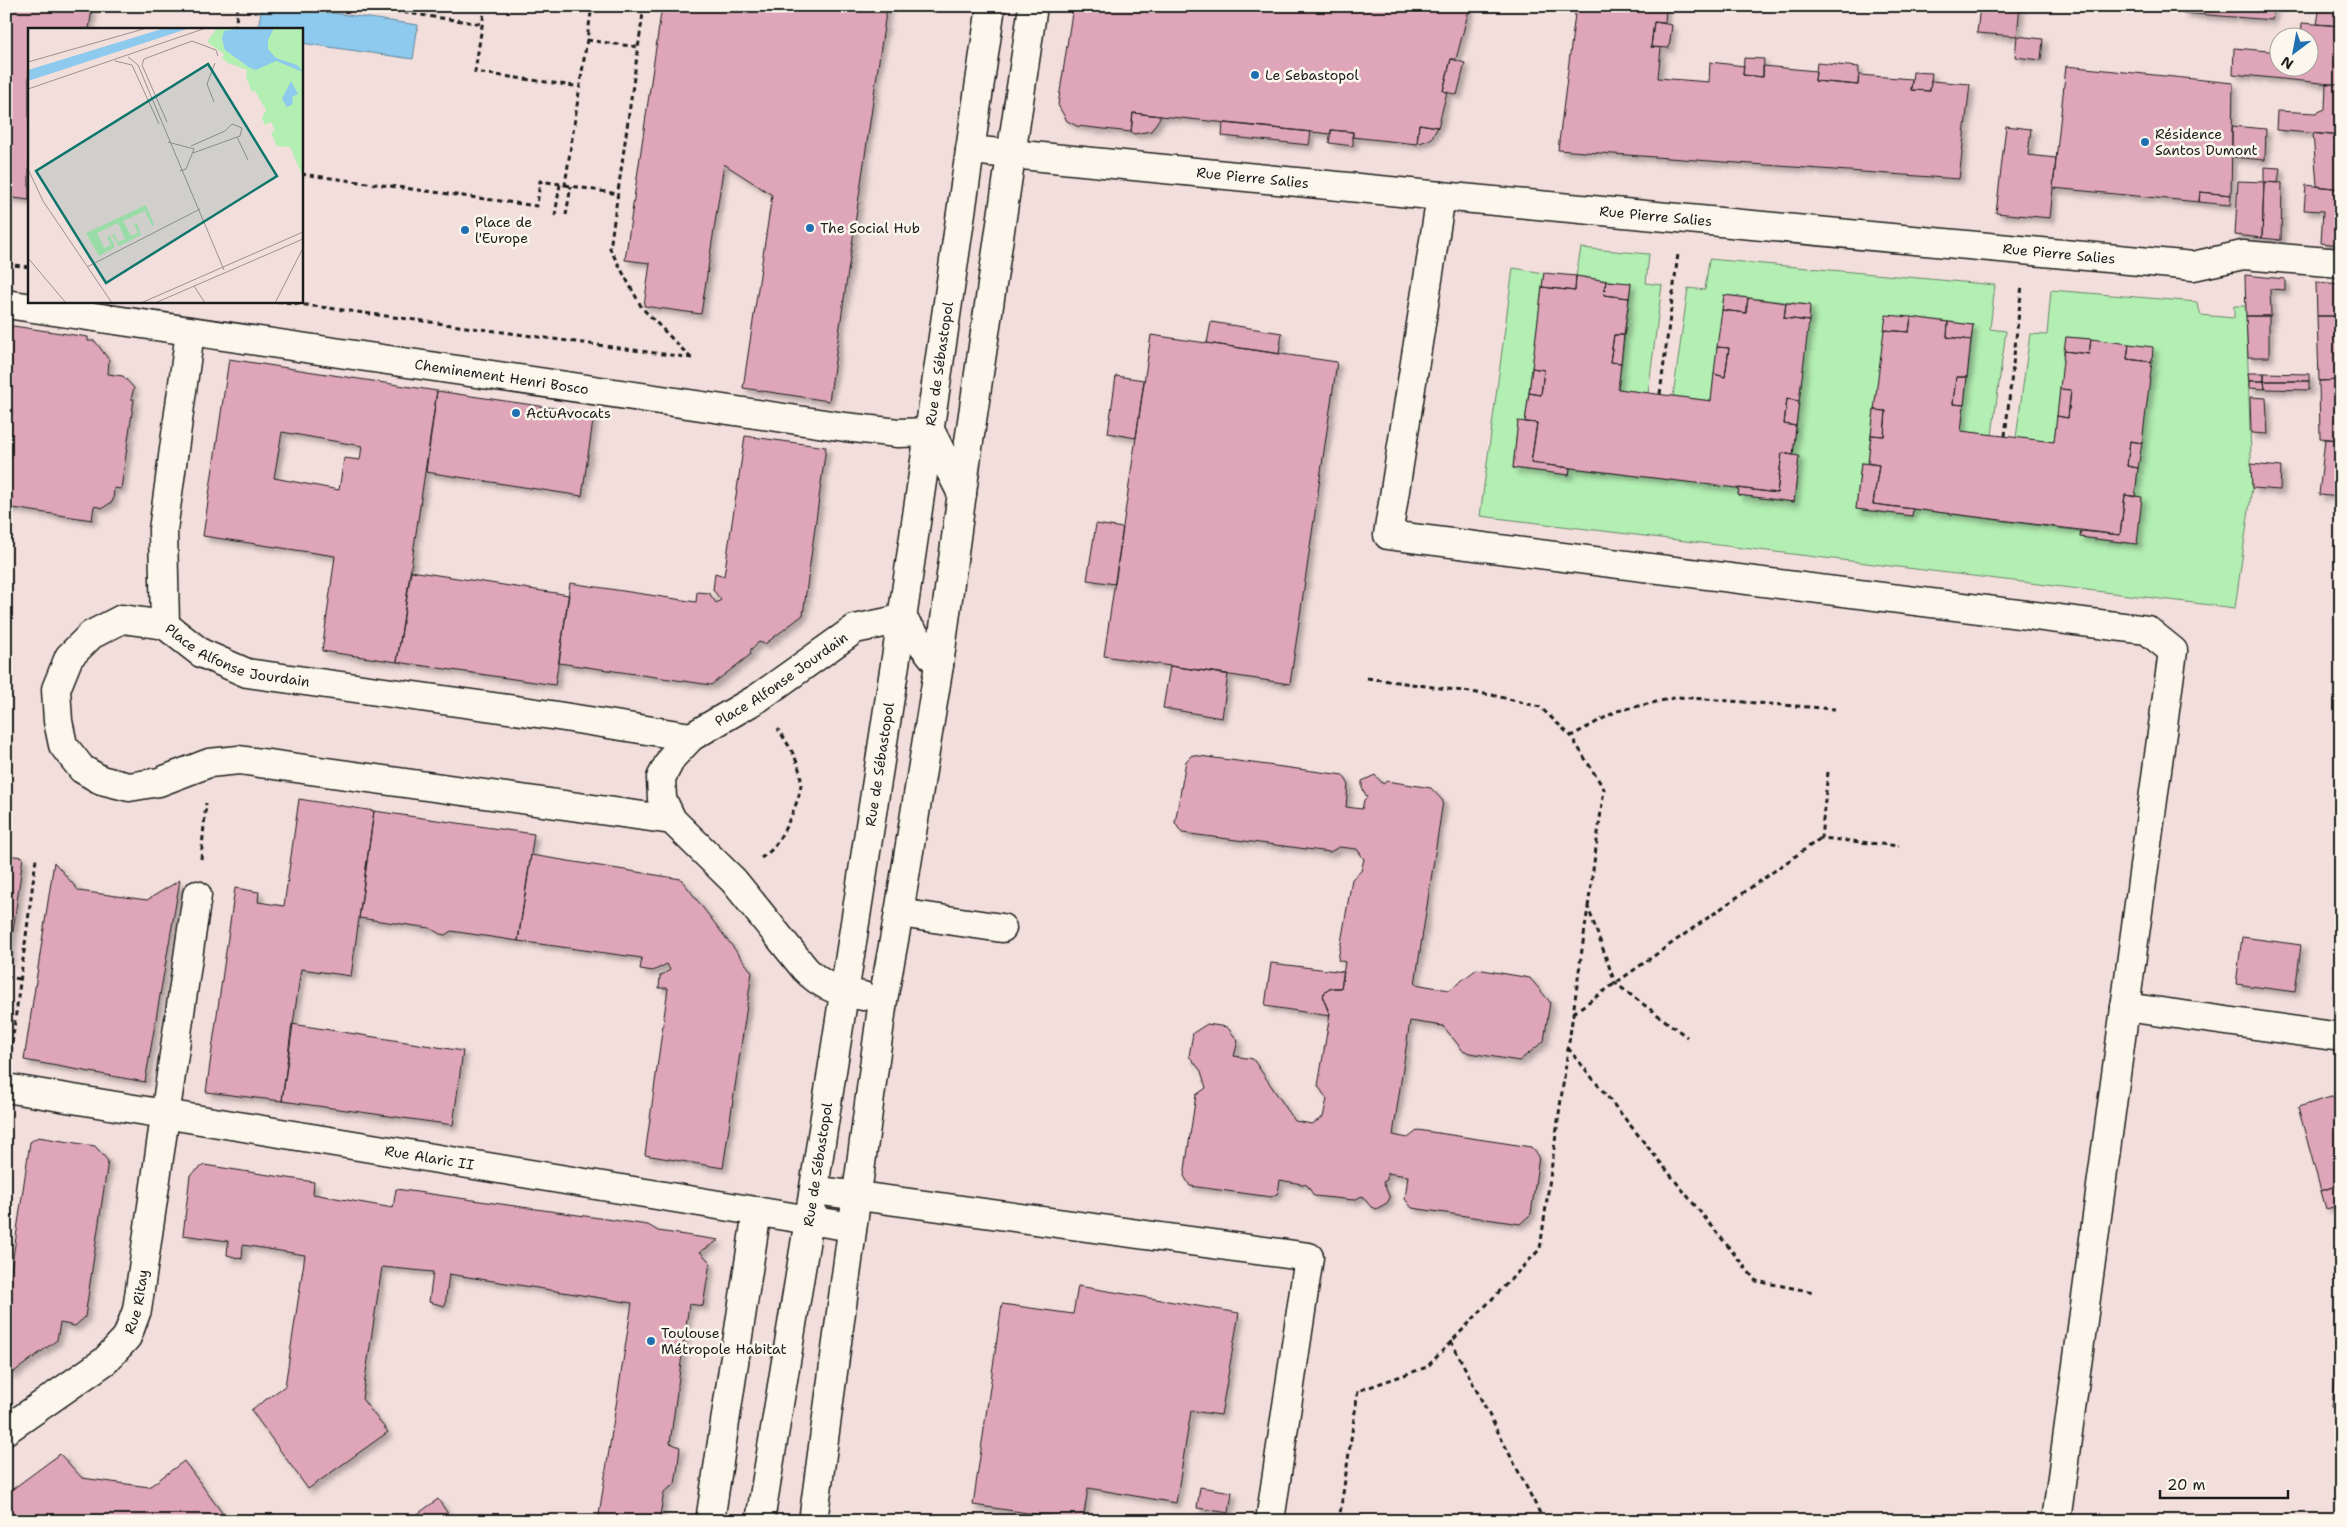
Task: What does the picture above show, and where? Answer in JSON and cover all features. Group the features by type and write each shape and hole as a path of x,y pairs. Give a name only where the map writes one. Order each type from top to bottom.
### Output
{"street":[{"name":"Rue de Sébastopol","path":"760,1521 814,1190 902,619 991,6"},
{"path":"813,1521 883,1000 939,665 1010,154 1033,6"},
{"name":"Rue Pierre Salies","path":"970,150 2193,266 2243,256 2341,263"},
{"path":"1440,196 1388,535 2147,630 2173,651 2056,1521"},
{"name":"Cheminement Henri Bosco","path":"6,304 845,427 898,433 930,432"},
{"path":"165,625 163,530 190,332"},
{"path":"930,432 962,494"},
{"name":"Place Alfonse Jourdain","path":"672,820 239,760 209,763 159,782 129,787 101,780 82,769 63,745 58,721 56,689 68,657 91,635 122,619 165,625 202,653 247,673 551,715 691,737"},
{"path":"902,619 939,665"},
{"name":"Place Alfonse Jourdain","path":"883,1000 844,993 816,981 734,881 672,820 662,799 661,778 672,757 691,737 758,698 855,629 902,619"},
{"name":"Rue Ritay","path":"6,1430 105,1361 127,1337 137,1310 197,895"},
{"path":"899,913 1002,928"},
{"path":"2125,1007 2341,1037"},
{"name":"Rue Alaric II","path":"6,1088 852,1227"},
{"path":"814,1190 1309,1256 1270,1521"},
{"path":"710,1521 757,1210"}],"path":[{"path":"235,28 238,6"},
{"path":"359,6 482,24"},
{"path":"484,6 475,72 581,87"},
{"path":"565,185 592,6"},
{"path":"284,302 692,358 642,308 610,249 644,6"},
{"path":"587,40 638,47"},
{"path":"302,174 537,206 540,181 618,194"},
{"path":"555,216 560,184"},
{"path":"566,215 571,186"},
{"path":"1660,394 1682,218"},
{"path":"2005,436 2026,250"},
{"path":"6,264 28,267"},
{"path":"1339,1521 1358,1391 1427,1367 1540,1249 1604,789 1571,736 1540,707 1492,695 1367,678"},
{"path":"1571,736 1617,711 1678,697 1835,708"},
{"path":"734,881 773,848 795,806 801,783 793,752 758,698"},
{"path":"197,895 209,763"},
{"path":"1821,838 1828,772"},
{"path":"1573,1013 1821,838 1898,846"},
{"path":"10,1057 36,859"},
{"path":"1588,907 1615,983 1687,1037"},
{"path":"6,977 20,979"},
{"path":"1568,1048 1756,1281 1814,1292"},
{"path":"1451,1341 1544,1521"}],"green space":[{"path":"1581,248 1649,254 1646,283 1662,285 1648,393 1618,389 1631,284 1576,276"},
{"path":"1709,259 1995,285 1990,329 2006,331 1992,435 1961,431 1973,325 1911,317 1874,410 1868,463 1861,463 1856,509 1912,516 1913,509 2081,531 2080,537 2136,544 2135,497 2138,468 2091,339 2066,337 2054,442 2016,438 2030,334 2047,335 2051,290 2197,302 2201,315 2234,318 2234,306 2246,306 2252,488 2235,608 1480,516 1513,268 1544,273 1525,422 1518,422 1513,468 1569,475 1570,468 1739,488 1738,495 1794,502 1799,456 1793,455 1810,305 1724,295 1711,401 1673,396 1688,288 1705,290"}],"water":[{"path":"262,6 285,6 418,25 413,59 302,43 302,28 258,28"}],"building":[{"path":"6,6 70,6 92,9 89,28 28,28 28,200 6,197"},
{"name":"The Social Hub","path":"662,6 887,6 829,401 743,388 772,195 724,164 701,314 644,306 650,263 625,260"},
{"name":"Le Sebastopol","path":"1073,6 1470,6 1456,59 1451,59 1443,91 1447,92 1438,127 1419,124 1417,144 1352,137 1353,132 1331,130 1331,134 1133,113 1131,132 1077,126 1067,121 1058,105"},
{"path":"1576,6 1666,6 1665,23 1654,22 1651,47 1661,48 1658,78 1709,82 1710,62 1744,66 1743,75 1763,77 1763,66 1816,71 1815,81 1858,85 1859,75 1912,79 1911,90 1930,91 1931,81 1970,84 1959,179 1558,150"},
{"path":"1980,6 2020,6 2017,36 1977,33"},
{"path":"2184,6 2274,6 2272,20 2183,13"},
{"path":"2320,6 2341,6 2341,26 2317,24"},
{"path":"1654,22 1672,25 1669,48 1651,47"},
{"path":"2302,23 2341,26 2341,85 2272,78 2320,78 2320,28 2302,28"},
{"path":"2017,36 2043,39 2041,60 2015,57"},
{"path":"2234,48 2270,51 2270,78 2233,74"},
{"path":"1744,58 1764,59 1763,77 1743,75"},
{"path":"1451,59 1465,63 1457,95 1443,91"},
{"path":"1817,63 1859,67 1858,85 1815,81"},
{"name":"Résidence Santos Dumont","path":"2066,66 2233,83 2231,195 2200,192 2199,202 2053,188"},
{"path":"1913,72 1932,73 1930,91 1911,90"},
{"path":"2326,84 2341,85 2341,136 2276,130 2277,111 2316,113 2325,109"},
{"path":"1133,113 1161,116 1151,131 1134,134 1131,132"},
{"path":"1223,123 1311,132 1309,145 1222,136"},
{"path":"1419,124 1438,127 1431,139 1417,144"},
{"path":"2006,126 2031,129 2028,155 2056,158 2050,218 1996,213"},
{"path":"2232,126 2266,129 2265,160 2232,157"},
{"path":"1331,130 1353,132 1353,146 1329,143"},
{"path":"2313,133 2341,136 2341,189 2317,186"},
{"path":"2264,167 2280,168 2278,183 2264,182"},
{"path":"2238,181 2264,182 2262,238 2235,235"},
{"path":"2264,182 2282,183 2281,240 2262,238"},
{"path":"2306,185 2341,189 2341,245 2321,243 2323,211 2304,210"},
{"path":"2200,192 2231,195 2230,205 2199,202"},
{"path":"1544,273 1576,276 1575,291 1542,287"},
{"path":"2245,275 2285,279 2285,290 2270,289 2271,316 2246,316"},
{"path":"1576,276 1606,281 1604,295 1629,298 1624,335 1614,335 1610,362 1621,363 1618,389 1711,401 1714,374 1725,377 1729,348 1717,347 1722,310 1746,313 1748,298 1786,303 1784,318 1809,321 1799,401 1787,399 1784,424 1796,426 1793,455 1782,453 1777,493 1531,463 1537,423 1525,422 1529,393 1541,395 1544,370 1532,368 1542,287 1575,291"},
{"path":"1606,281 1631,283 1629,298 1604,295"},
{"path":"2316,282 2341,284 2341,316 2317,316"},
{"path":"1724,295 1748,298 1746,313 1722,310"},
{"path":"1786,303 1810,305 1809,321 1784,318"},
{"path":"1886,315 1911,317 1909,332 1884,330"},
{"path":"2246,316 2269,316 2269,357 2248,357"},
{"path":"2317,316 2341,316 2341,380 2319,381"},
{"path":"1911,317 1948,322 1947,337 1971,340 1967,377 1956,377 1953,404 1964,405 1961,431 2054,442 2057,416 2068,418 2071,390 2060,389 2064,351 2089,354 2091,339 2129,344 2127,359 2152,362 2142,443 2130,441 2127,466 2138,468 2135,497 2125,495 2120,535 1873,504 1879,465 1868,463 1871,435 1884,436 1886,411 1874,410 1884,330 1909,332"},
{"path":"1211,322 1282,333 1279,354 1207,343"},
{"path":"1948,322 1973,325 1971,340 1947,337"},
{"path":"6,325 88,337 88,341 95,341 109,360 108,374 123,376 134,388 131,399 134,399 121,489 114,488 113,501 103,508 94,506 92,520 6,507"},
{"path":"1151,335 1337,362 1290,684 1104,656"},
{"path":"1614,335 1624,335 1621,363 1610,362"},
{"path":"2066,337 2091,339 2089,354 2064,351"},
{"path":"2129,344 2153,347 2152,362 2127,359"},
{"path":"1717,347 1729,348 1725,377 1714,374"},
{"path":"229,359 437,391 397,662 322,651 335,556 203,536","holes":["282,432 362,446 360,460 344,458 339,490 274,478"]},
{"path":"1532,368 1544,370 1541,395 1529,393"},
{"path":"2248,373 2264,373 2264,381 2249,381"},
{"path":"2264,373 2309,374 2309,381 2264,381"},
{"path":"1116,376 1144,380 1136,438 1108,433"},
{"path":"1956,377 1967,377 1964,405 1953,404"},
{"path":"2341,380 2341,440 2320,438 2319,381"},
{"path":"2249,381 2264,381 2265,389 2249,388"},
{"path":"2264,381 2309,381 2309,390 2265,389"},
{"path":"2060,389 2071,390 2068,418 2057,416"},
{"path":"437,391 594,414 582,496 426,472"},
{"path":"2250,397 2266,398 2268,434 2251,433"},
{"path":"1787,399 1799,401 1796,426 1784,424"},
{"path":"1874,410 1886,411 1884,436 1871,435"},
{"path":"1518,421 1537,423 1531,463 1570,468 1569,475 1513,468"},
{"path":"745,436 826,447 803,615 765,644 759,642 751,649 750,655 711,685 559,663 570,583 696,602 697,592 709,593 716,603 721,600 713,590 715,573 724,576"},
{"path":"2325,439 2341,440 2341,497 2319,495"},
{"path":"2130,441 2142,443 2138,468 2127,466"},
{"path":"1782,453 1799,456 1794,502 1738,495 1739,488 1777,493"},
{"path":"1861,463 1879,465 1873,504 1913,509 1912,516 1856,509"},
{"path":"2251,464 2281,467 2280,490 2252,488"},
{"path":"2125,495 2142,497 2137,544 2080,537 2081,531 2120,535"},
{"path":"1096,524 1123,528 1115,584 1087,580"},
{"path":"411,571 569,595 555,685 397,662"},
{"path":"1170,666 1228,674 1222,718 1163,708"},
{"path":"1192,755 1343,775 1348,783 1346,807 1362,809 1364,800 1367,797 1362,788 1362,781 1375,775 1383,784 1387,781 1431,788 1443,801 1415,984 1449,990 1477,969 1530,978 1550,1002 1544,1041 1519,1061 1464,1052 1443,1026 1410,1021 1393,1135 1408,1138 1418,1130 1531,1147 1539,1156 1531,1214 1520,1224 1412,1208 1405,1199 1408,1176 1387,1173 1387,1180 1383,1182 1390,1198 1387,1203 1376,1209 1371,1207 1362,1196 1354,1200 1314,1196 1307,1185 1280,1180 1278,1193 1271,1197 1190,1186 1184,1176 1196,1095 1206,1088 1201,1071 1189,1056 1193,1033 1207,1024 1227,1027 1238,1041 1234,1056 1253,1059 1295,1121 1312,1124 1323,1117 1327,1099 1318,1086 1330,1014 1323,998 1324,993 1331,988 1341,988 1345,962 1338,960 1352,879 1361,871 1364,859 1357,849 1339,847 1330,852 1182,833 1175,823 1186,761"},
{"path":"299,799 374,811 351,976 301,969 282,1101 206,1092 235,888 259,892 258,902 284,906"},
{"path":"374,811 534,834 518,941 451,931 445,935 430,928 359,918"},
{"path":"6,855 23,857 9,961 6,961"},
{"path":"531,855 681,879 752,972 723,1168 645,1155 668,988 659,988 660,976 670,970 667,964 653,971 640,969 642,958 518,941"},
{"path":"54,862 79,891 147,900 180,880 145,1082 24,1060"},
{"path":"2242,937 2301,945 2295,992 2236,984"},
{"path":"1271,963 1344,972 1341,988 1331,988 1324,993 1323,998 1330,1016 1265,1006"},
{"path":"292,1024 463,1051 453,1125 282,1101"},
{"path":"2341,1094 2341,1184 2321,1191 2298,1107"},
{"path":"38,1137 95,1146 108,1161 85,1317 75,1326 60,1323 57,1340 11,1374 6,1369 6,1281 10,1278 30,1142"},
{"path":"204,1165 314,1182 313,1194 393,1208 396,1189 648,1225 658,1231 719,1240 700,1252 710,1262 703,1306 689,1304 670,1443 680,1447 678,1465 675,1484 664,1492 659,1521 598,1521 632,1303 449,1274 445,1306 429,1302 433,1272 382,1267 362,1399 388,1432 308,1489 251,1410 285,1386 305,1255 243,1245 242,1259 227,1255 228,1241 183,1235 190,1175"},
{"path":"2341,1184 2341,1205 2326,1209 2321,1191"},
{"path":"1078,1286 1239,1313 1221,1415 1191,1411 1176,1503 1088,1488 1083,1521 973,1505 1002,1304 1073,1314"},
{"path":"2341,1328 2341,1408 2332,1407"},
{"path":"60,1454 82,1478 149,1487 184,1461 228,1521 6,1521 6,1494"},
{"path":"1200,1487 1232,1492 1229,1513 1197,1508"},
{"path":"438,1499 453,1521 408,1521"}],"place":[{"name":"Le Sebastopol","path":"1255,75"},
{"name":"Résidence Santos Dumont","path":"2145,142"},
{"name":"The Social Hub","path":"810,228"},
{"name":"Place de l'Europe","path":"465,230"},
{"name":"ActuAvocats","path":"516,413"},
{"name":"Toulouse Métropole Habitat","path":"651,1341"}]}
